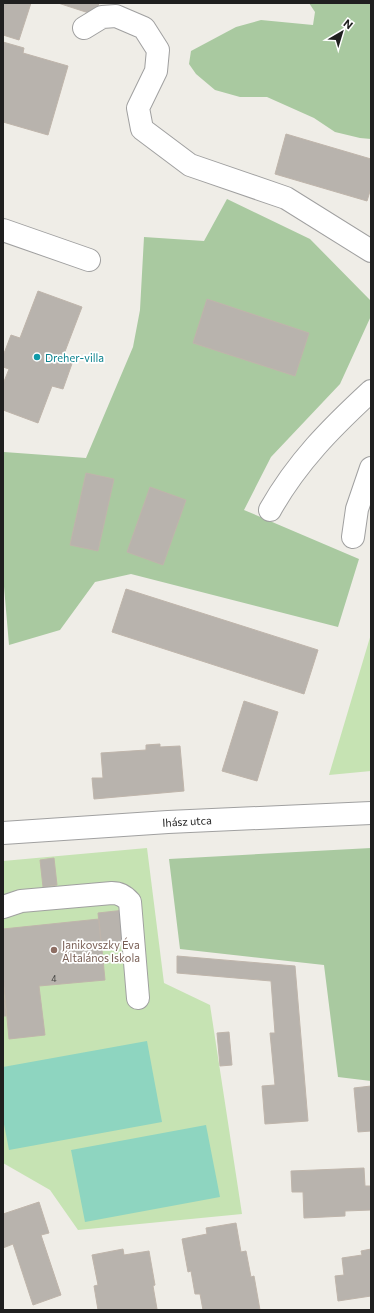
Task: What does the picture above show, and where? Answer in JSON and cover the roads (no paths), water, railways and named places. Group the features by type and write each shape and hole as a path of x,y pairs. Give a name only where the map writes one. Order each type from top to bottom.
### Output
{"street":[{"path":"84,28 102,17 116,16 144,28 158,50 156,71 138,108 142,129 190,165 286,198 371,251"},
{"path":"3,230 89,260"},
{"path":"270,510 283,487 325,434 371,391"},
{"path":"353,537 357,509 371,468"},
{"name":"Ihász utca","path":"3,833 168,822 371,813"},
{"path":"3,907 21,901 112,893 118,893 126,897 130,902 138,998"}],"place":[{"name":"Dreher-villa","path":"37,357"},
{"name":"Janikovszky Éva Általános Iskola","path":"54,950"}]}
